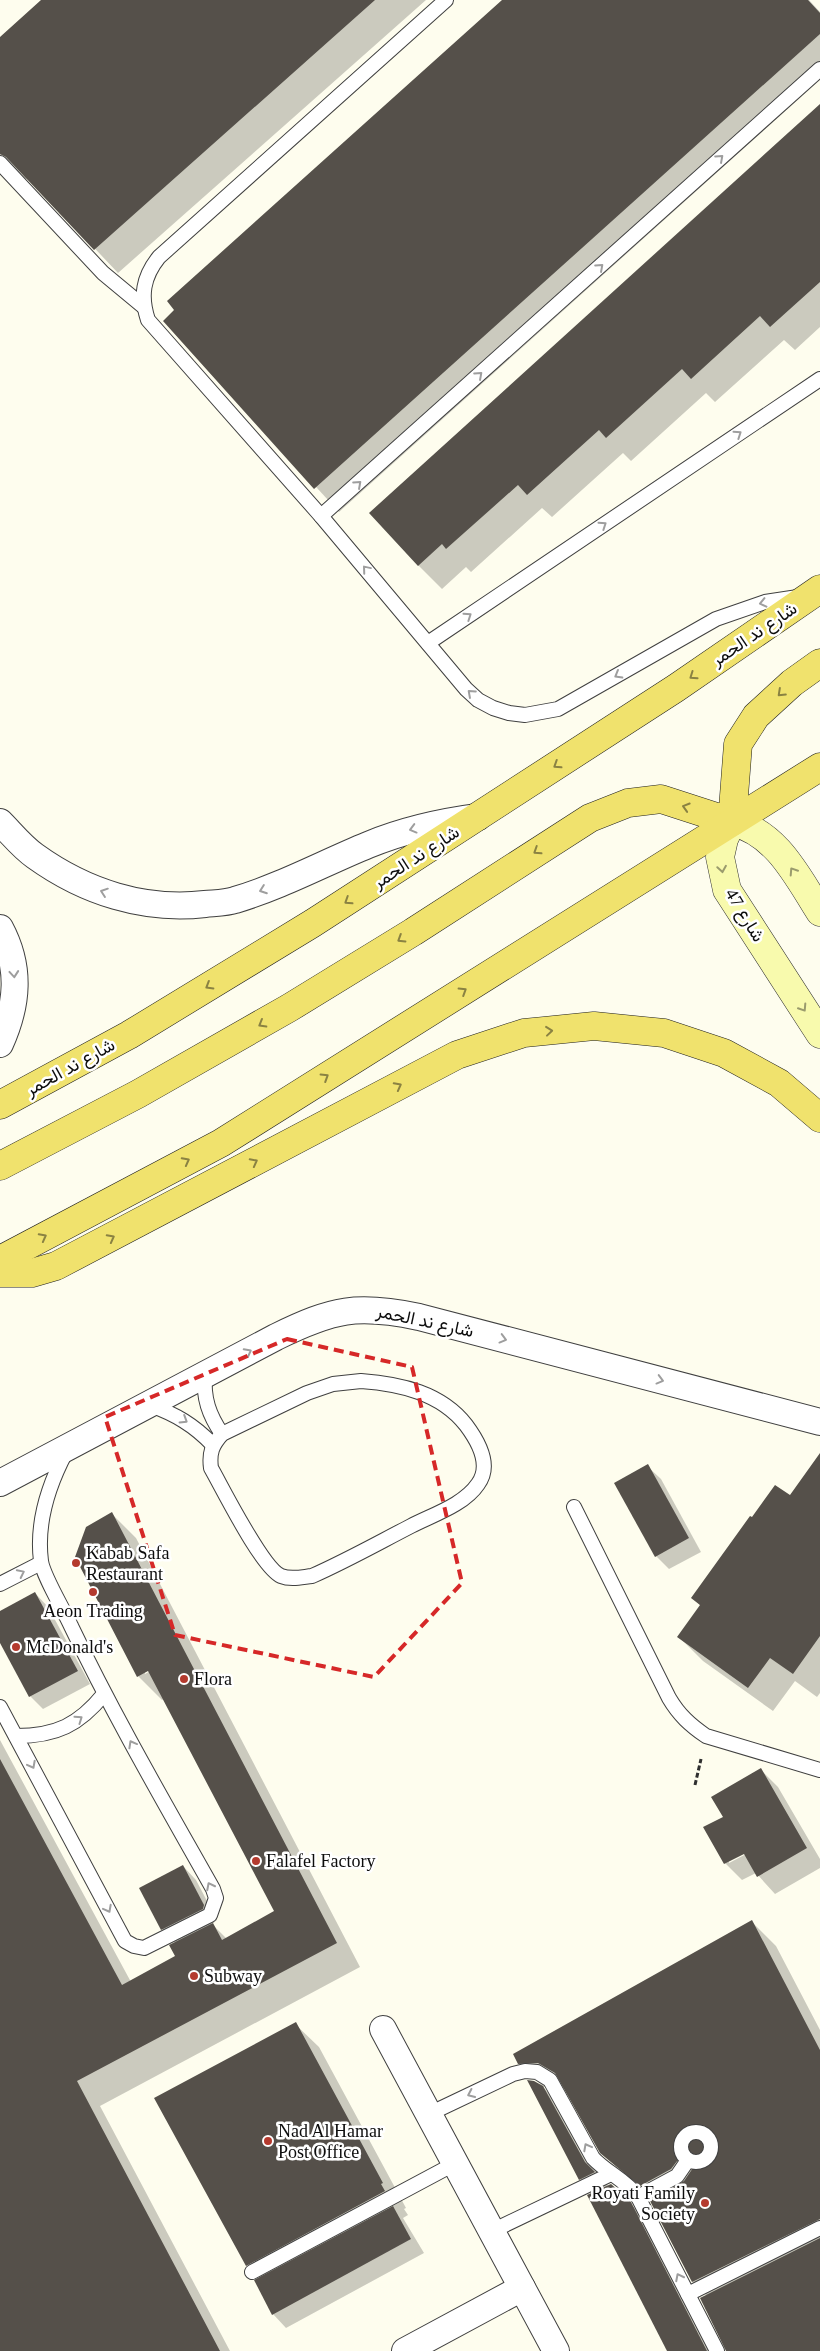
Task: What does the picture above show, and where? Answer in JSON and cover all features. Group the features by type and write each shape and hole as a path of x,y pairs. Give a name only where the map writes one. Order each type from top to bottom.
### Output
{"main road":[{"name":"شارع ند الحمر","path":"0,1105 129,1035 313,924 478,817 815,592"},
{"path":"732,822 738,744 756,716 792,684 820,663"},
{"path":"0,1260 220,1143 820,766"},
{"path":"0,1166 138,1094 289,1008 413,932 590,818 628,804 662,799 732,822"},
{"path":"0,1273 32,1273 56,1266 457,1055 524,1033 594,1026 664,1033 724,1052 779,1083 820,1118"}],"street":[{"path":"0,822 33,855 79,884 128,901 181,907 234,900 284,882 369,844 407,831 446,821 478,817"},
{"path":"732,822 747,826 759,833 781,852 820,912"},
{"name":"شارع 47","path":"732,822 724,839 720,857 727,890 820,1034"},
{"path":"0,928 8,942 16,974 12,1010 0,1044"},
{"name":"شارع ند الحمر","path":"0,1483 310,1321 346,1310 383,1309 419,1317 820,1422"},
{"path":"383,2029 556,2351"},
{"path":"405,2351 522,2288"}],"lane":[{"path":"446,0 159,257 150,268 145,280 144,307 148,320 321,516 466,689 478,700 493,708 525,715 542,714 558,709 716,619 765,602 815,592"},
{"path":"321,516 820,69"},
{"path":"0,163 103,273 144,307"},
{"path":"428,643 820,379"},
{"path":"205,1375 204,1391 207,1406 213,1421 222,1434"},
{"path":"361,1381 389,1383 439,1400 458,1416 474,1435 482,1451 484,1468 479,1484 453,1505 312,1576 294,1578 280,1575 268,1564 258,1549 211,1468 210,1456 213,1445 222,1434 307,1392 333,1384 361,1381"},
{"path":"150,1405 185,1420 213,1445"},
{"path":"0,1707 125,1940 134,1946 144,1948 210,1915 216,1898 213,1889 104,1694 41,1563 40,1534 43,1512 49,1490 68,1448"},
{"path":"574,1507 678,1714 706,1736 820,1770"},
{"path":"0,1584 41,1563"},
{"path":"16,1736 36,1736 56,1731 69,1725 91,1710 104,1694"},
{"path":"429,2114 513,2074 525,2071 537,2072 550,2080 593,2158 611,2174 631,2187 638,2197 717,2351"},
{"path":"638,2197 677,2176 688,2160"},
{"path":"252,2272 456,2164"},
{"path":"492,2231 611,2174"},
{"path":"688,2294 820,2228"}],"highlighted area":[{"path":"287,1339 412,1367 462,1583 374,1677 175,1635 105,1417"}],"building":[{"path":"41,0 375,0 94,250 6,157 0,154 0,37"},
{"path":"502,0 808,0 820,13 820,34 314,489 163,321 174,310 167,301"},
{"path":"820,104 820,282 770,327 760,316 691,379 682,369 606,438 599,430 527,495 518,485 446,549 442,544 418,566 369,513"},
{"path":"820,1453 820,1636 793,1674 770,1658 748,1688 677,1637 700,1605 691,1598 750,1516 752,1517 775,1485 790,1495"},
{"path":"648,1464 689,1538 655,1557 614,1483"},
{"path":"112,1512 337,1943 77,2081 220,2351 0,2351 0,1759 122,1985 175,1956 169,1945 213,1923 222,1940 274,1911 148,1671 137,1677 75,1557 86,1527"},
{"path":"35,1592 78,1671 29,1697 0,1643 0,1611"},
{"path":"761,1768 807,1848 757,1877 744,1854 724,1864 703,1827 723,1817 711,1797"},
{"path":"183,1865 204,1905 203,1909 161,1930 139,1888"},
{"name":"Royati Family Society","path":"752,1920 820,2050 820,2219 692,2282 650,2201 684,2181 695,2165 696,2156 689,2151 684,2152 671,2169 640,2186 600,2153 555,2073 538,2063 518,2064 513,2054"},
{"name":"Nad Al Hamar Post Office","path":"296,2022 383,2183 381,2184 385,2191 246,2266 154,2098"},
{"path":"527,2080 534,2081 543,2086 585,2162 595,2172 579,2180"},
{"path":"611,2184 631,2202 707,2351 667,2351 587,2195"},
{"path":"393,2206 411,2239 272,2315 254,2280"},
{"path":"820,2238 820,2351 726,2351 700,2298"}],"place":[{"name":"Kabab Safa Restaurant","path":"76,1563"},
{"name":"Aeon Trading","path":"93,1592"},
{"name":"McDonald's","path":"16,1647"},
{"name":"Flora","path":"184,1679"},
{"name":"Falafel Factory","path":"256,1861"},
{"name":"Subway","path":"194,1976"},
{"name":"Nad Al Hamar Post Office","path":"268,2141"},
{"name":"Royati Family Society","path":"705,2203"}]}
